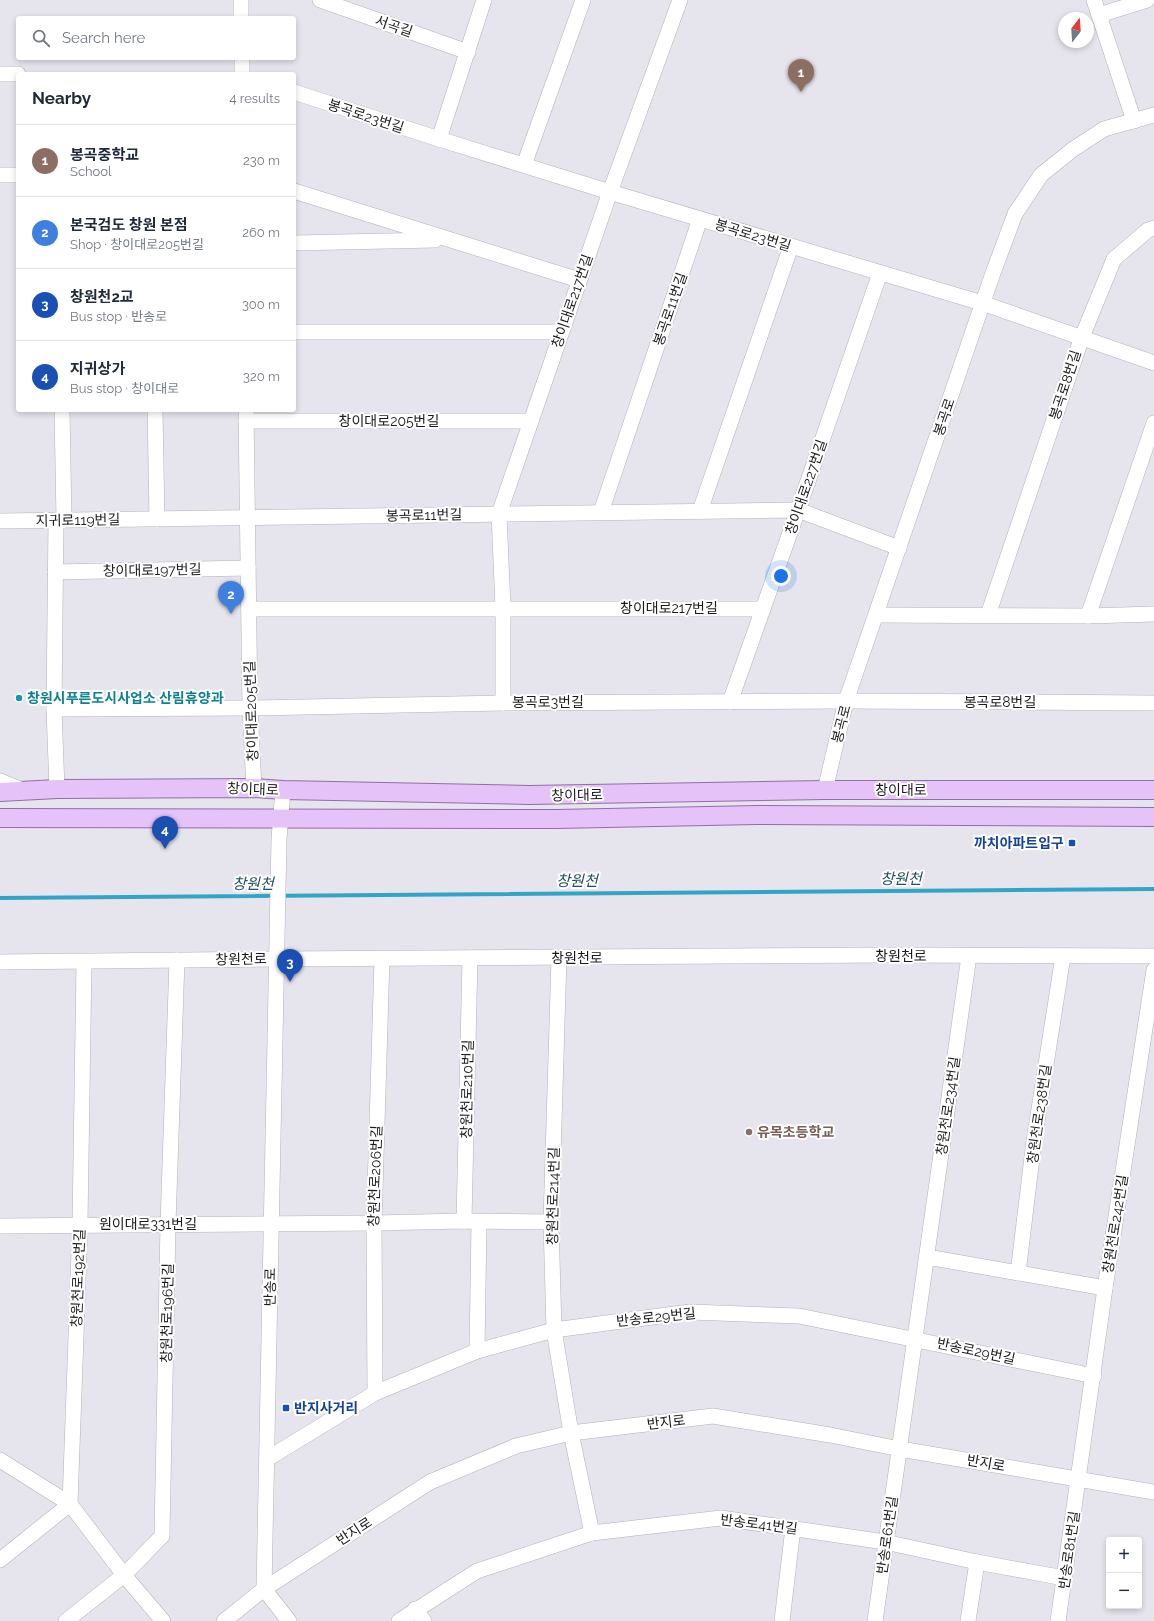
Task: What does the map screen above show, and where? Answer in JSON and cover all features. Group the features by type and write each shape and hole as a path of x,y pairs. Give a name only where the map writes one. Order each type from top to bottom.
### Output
{"main road":[{"name":"창이대로","path":"0,792 57,789 254,788 283,790 529,795 825,790 1154,790"},
{"path":"818,815 825,790"},
{"name":"창이대로","path":"0,818 556,819 818,815 1154,817"}],"street":[{"path":"241,0 241,16"},
{"name":"서곡길","path":"320,0 468,52"},
{"path":"439,139 484,0"},
{"path":"524,165 583,0"},
{"name":"창이대로217번길","path":"503,703 503,608 499,514 579,280 680,0"},
{"path":"1094,0 1134,122"},
{"path":"1098,15 1147,0"},
{"path":"242,60 242,72"},
{"path":"0,74 16,74"},
{"name":"봉곡로23번길","path":"296,93 610,192 982,303 1154,363"},
{"name":"봉곡로","path":"825,790 846,701 982,303 1015,214 1041,175 1072,150 1104,129 1134,122 1154,115"},
{"path":"0,175 16,174"},
{"path":"296,192 579,280"},
{"name":"봉곡로11번길","path":"600,512 700,219"},
{"name":"봉곡로8번길","path":"988,615 1082,337 1114,259 1148,230 1154,228"},
{"path":"296,243 447,239"},
{"path":"700,511 791,246"},
{"name":"창이대로227번길","path":"730,702 880,273"},
{"path":"296,332 561,332"},
{"path":"57,789 54,709 55,572 60,520 62,412"},
{"path":"155,412 157,519"},
{"name":"창이대로205번길","path":"254,788 250,708 246,415 531,421"},
{"path":"1088,616 1154,423"},
{"name":"봉곡로11번길","path":"248,518 798,510 899,548"},
{"name":"지귀로119번길","path":"0,521 248,518"},
{"name":"창이대로197번길","path":"55,572 248,568"},
{"path":"249,609 503,608"},
{"name":"창이대로217번길","path":"503,608 763,608"},
{"path":"876,615 1088,616 1154,614"},
{"name":"봉곡로8번길","path":"846,701 1154,703"},
{"name":"봉곡로3번길","path":"250,708 503,703 846,701"},
{"path":"54,709 250,708"},
{"path":"0,781 9,786 25,791"},
{"path":"280,819 283,790"},
{"name":"반송로","path":"264,1589 280,819"},
{"name":"창원천로234번길","path":"900,1449 969,956"},
{"name":"창원천로238번길","path":"1018,1273 1034,1141 1063,956"},
{"name":"창원천로","path":"0,962 276,959 1154,956"},
{"name":"창원천로210번길","path":"464,1221 470,958"},
{"name":"창원천로214번길","path":"559,958 551,1222 554,1330 571,1433 592,1533"},
{"name":"창원천로206번길","path":"375,1394 374,1223 382,959"},
{"name":"창원천로196번길","path":"66,1621 124,1575 162,1536 168,1224 177,960"},
{"name":"창원천로192번길","path":"70,1504 80,1224 84,962"},
{"name":"창원천로242번길","path":"1079,1479 1105,1288 1154,970"},
{"name":"원이대로331번길","path":"0,1226 464,1221 551,1222"},
{"path":"478,1352 479,1222"},
{"path":"927,1257 1105,1288"},
{"name":"반송로29번길","path":"267,1459 375,1394 478,1352 554,1330 690,1312 799,1316 1094,1376"},
{"name":"반지로","path":"224,1621 264,1589 430,1482 516,1446 571,1433 713,1416 1154,1492"},
{"name":"반송로61번길","path":"875,1621 885,1542 900,1449"},
{"path":"0,1460 70,1504 124,1575 163,1621"},
{"name":"반송로81번길","path":"1058,1621 1079,1479"},
{"path":"0,1560 70,1504"},
{"name":"반송로41번길","path":"399,1621 420,1615 477,1572 592,1533 721,1518 885,1542 977,1562 1064,1578"},
{"path":"782,1621 793,1528"},
{"path":"968,1621 977,1562"},
{"path":"264,1589 289,1621"}],"waterway":[{"name":"창원천","path":"0,898 1154,889"}],"place":[{"name":"봉곡중학교","path":"801,92"},
{"name":"본국검도 창원 본점","path":"231,614"},
{"name":"창원시푸른도시사업소 산림휴양과","path":"19,698"},
{"name":"까치아파트입구","path":"1072,843"},
{"name":"지귀상가","path":"165,849"},
{"name":"창원천2교","path":"290,982"},
{"name":"유목초등학교","path":"749,1132"},
{"name":"반지사거리","path":"286,1408"}]}
